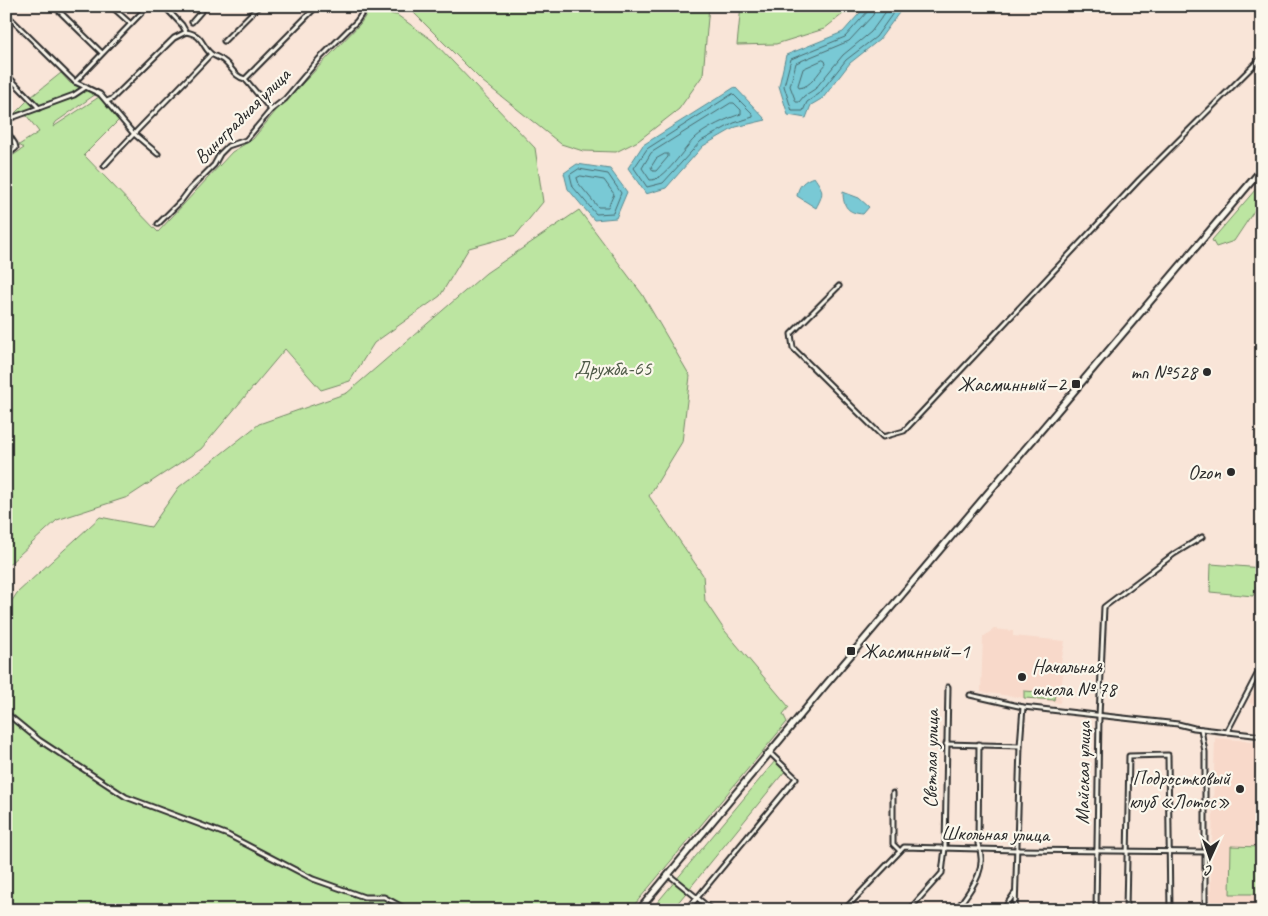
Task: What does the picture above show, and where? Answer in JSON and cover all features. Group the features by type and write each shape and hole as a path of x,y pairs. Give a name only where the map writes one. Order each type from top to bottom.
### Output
{"main road":[{"path":"639,910 769,753 1262,169"}],"street":[{"path":"54,6 102,53"},
{"path":"112,6 130,24"},
{"path":"75,82 148,6"},
{"path":"164,6 186,32"},
{"path":"192,22 206,6"},
{"path":"224,41 259,6"},
{"path":"245,79 317,6"},
{"name":"Виноградная улица","path":"158,224 214,165 220,154 228,146 246,140 271,110 285,99 327,50 357,21 367,6"},
{"path":"6,14 75,82 100,94 108,101 117,115 133,133 158,154"},
{"path":"108,101 174,38 186,32 192,33 202,40 211,54 226,62 239,78 245,79 271,110"},
{"path":"104,166 133,133 175,93 211,54"},
{"path":"839,286 791,334 793,348 883,437 904,431 1139,180 1262,57"},
{"path":"6,74 39,108"},
{"path":"6,120 74,95 86,87"},
{"path":"6,130 16,148 6,156"},
{"name":"Майская улица","path":"1096,910 1099,716 1104,607 1174,554 1202,537"},
{"path":"1227,732 1262,665"},
{"name":"Светлая улица","path":"909,910 942,873 945,848 948,687"},
{"path":"970,695 1023,707 1178,724 1202,729 1262,736"},
{"path":"1016,910 1020,746 1023,707"},
{"path":"6,713 39,740 126,797 228,835 313,879 364,897 384,897 408,910"},
{"path":"1202,729 1205,752 1206,852 1204,910"},
{"path":"946,744 1020,746"},
{"path":"956,910 979,878 978,744"},
{"path":"687,910 796,778 777,758 769,753"},
{"path":"1126,910 1129,756 1168,755 1170,910"},
{"path":"844,910 900,851 893,844 893,793"},
{"name":"Школьная улица","path":"900,851 904,847 1206,852"},
{"path":"668,874 712,910"},
{"path":"1003,910 1016,893"}],"shaded area":[{"name":"Начальная школа № 78","path":"994,629 1013,631 1013,636 1065,641 1061,663 1064,663 1060,703 981,692 983,637"},
{"path":"1262,675 1262,707 1254,706 1249,702"},
{"path":"1215,738 1262,742 1262,910 1210,910"}],"green space":[{"path":"372,6 397,15 432,40 535,148 543,202 516,235 469,248 440,296 374,343 350,381 321,390 285,349 201,449 128,497 57,520 6,567 6,160 24,148 19,145 39,132 27,116 15,113 31,97 61,73 70,83 93,91 96,94 56,122 53,127 99,97 119,120 84,155 158,232 232,152 253,139 275,112 360,24"},
{"path":"407,6 709,6 703,75 679,109 638,141 616,152 583,151 561,144 482,81"},
{"path":"741,6 853,6 824,29 776,44 737,45"},
{"path":"1262,182 1262,199 1234,241 1216,247 1212,240"},
{"name":"Дружба-65","path":"579,210 642,294 690,376 682,442 649,496 703,575 705,601 725,631 789,707 783,714 787,722 630,910 6,910 6,610 17,593 100,517 151,527 179,487 259,424 347,393 486,273"},
{"path":"1211,564 1262,568 1253,596 1210,592"},
{"path":"1024,691 1055,693 1054,700 1024,698"},
{"path":"775,761 785,771 672,910 651,910"},
{"path":"1231,846 1262,847 1261,894 1230,894"}],"water":[{"path":"866,6 904,6 879,40 850,63 823,98 811,105 806,118 788,115 779,86 786,55 843,32"},
{"path":"735,87 766,120 736,127 703,146 666,188 646,194 628,168 643,145"},
{"path":"577,164 610,169 627,192 616,218 594,220 568,189 564,173"},
{"path":"814,177 822,192 816,208 797,196 802,184"},
{"path":"843,192 859,198 869,207 863,214 850,211 845,205"}],"place":[{"name":"тп №528","path":"1207,372"},
{"name":"Жасминный—2","path":"1076,384"},
{"name":"Ozon","path":"1231,472"},
{"name":"Жасминный—1","path":"851,651"},
{"name":"Начальная школа № 78","path":"1022,677"},
{"name":"Подростковый клуб «Лотос»","path":"1240,789"}]}
